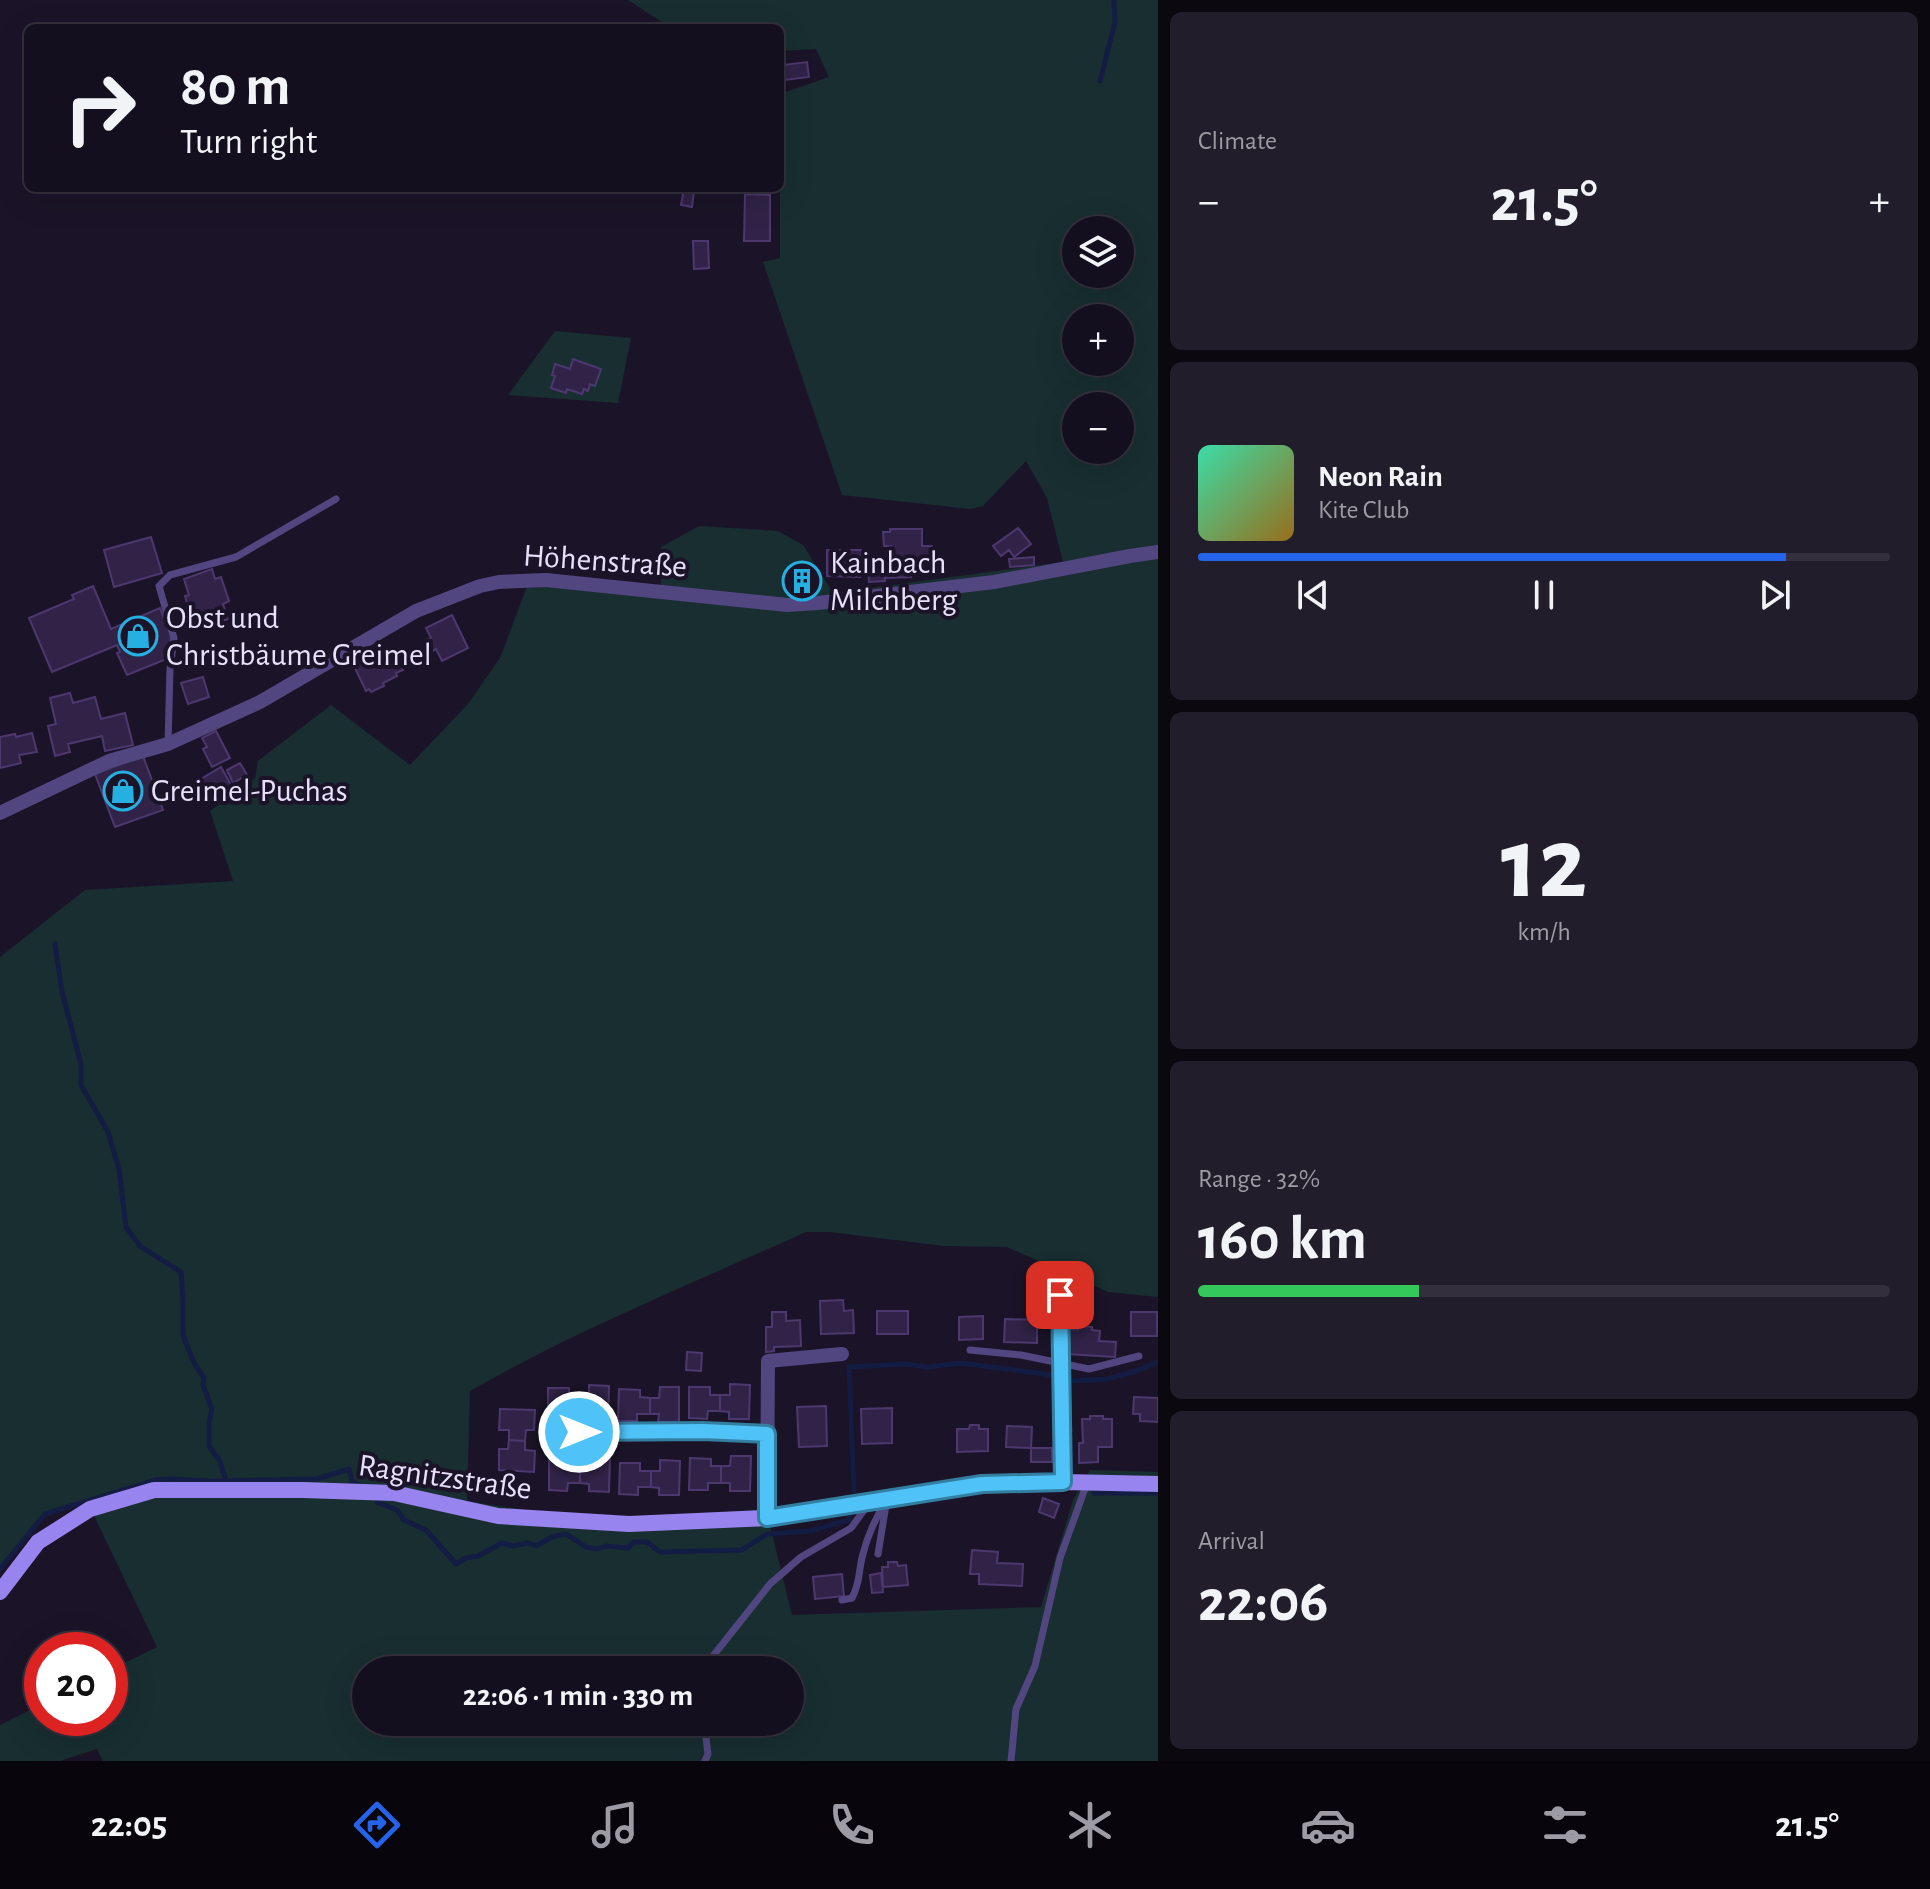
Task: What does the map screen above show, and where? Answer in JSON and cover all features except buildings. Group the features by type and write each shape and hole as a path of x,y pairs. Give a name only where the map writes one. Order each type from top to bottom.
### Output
{"main road":[{"name":"Ragnitzstraße","path":"0,1592 38,1542 90,1509 154,1490 394,1493 498,1516 629,1524 767,1518 982,1484 1158,1484"}],"street":[{"name":"Höhenstraße","path":"0,813 109,761 168,744 260,702 416,611 480,586 546,580 787,605 994,582 1158,552"},
{"path":"1060,1295 1063,1482"},
{"path":"767,1518 768,1361 842,1354"}],"lane":[{"path":"168,744 174,638 159,586 170,575 236,557 336,499"},
{"path":"970,1350 1021,1355 1089,1369 1139,1356"},
{"path":"548,1432 703,1431 767,1434"},
{"path":"1011,1761 1016,1709 1035,1666 1060,1558 1087,1483"},
{"path":"878,1500 878,1554"},
{"path":"842,1600 852,1598 859,1585 862,1556 878,1500"},
{"path":"713,1656 770,1584 801,1557 851,1528 878,1500"},
{"path":"705,1761 708,1754 706,1736"}],"green space":[{"path":"628,0 1158,0 1158,1297 1108,1292 1007,1247 944,1246 806,1232 593,1327 470,1391 467,1501 525,1510 645,1518 766,1509 792,1615 1041,1607 1073,1500 1090,1470 1158,1472 1158,1761 103,1761 97,1749 60,1761 0,1761 0,1725 24,1713 24,1736 128,1736 128,1661 157,1647 87,1501 45,1514 0,1569 0,957 85,890 233,881 210,811 255,778 258,761 331,705 410,765 468,704 500,658 532,573 661,592 661,547 699,526 778,531 803,545 833,593 1063,562 1047,498 1026,461 983,506 970,509 842,495 763,262 780,258 780,192 784,192 784,93 829,77 816,49 784,51 784,24 665,24"},
{"path":"555,331 631,338 618,403 508,395"}],"waterway":[{"path":"1100,81 1115,22 1114,0"},
{"path":"55,944 62,992 81,1064 81,1085 108,1132 119,1169 126,1227 140,1246 181,1272 183,1335 194,1363 204,1378 203,1385 212,1409 209,1446 219,1460 226,1480"},
{"path":"1071,1381 1107,1379 1158,1362"},
{"path":"854,1491 849,1367 904,1364 928,1367 961,1363 1051,1375"},
{"path":"0,1569 45,1514 156,1480 317,1479 349,1469 352,1481 359,1485"},
{"path":"1094,1493 1158,1493"},
{"path":"377,1502 397,1510 404,1520 426,1530 456,1564 502,1543 536,1546 552,1537 566,1534 586,1547 597,1549 606,1546 628,1548 634,1542 647,1542 660,1552 742,1550 767,1534 810,1531 849,1520 850,1515"}],"place":[{"name":"Kainbach Milchberg","path":"802,581"},
{"name":"Obst und Christbäume Greimel","path":"138,636"},
{"name":"Greimel-Puchas","path":"123,791"}],"route":[{"path":"579,1432 767,1434 767,1518 982,1484 1063,1482 1060,1295"}]}
